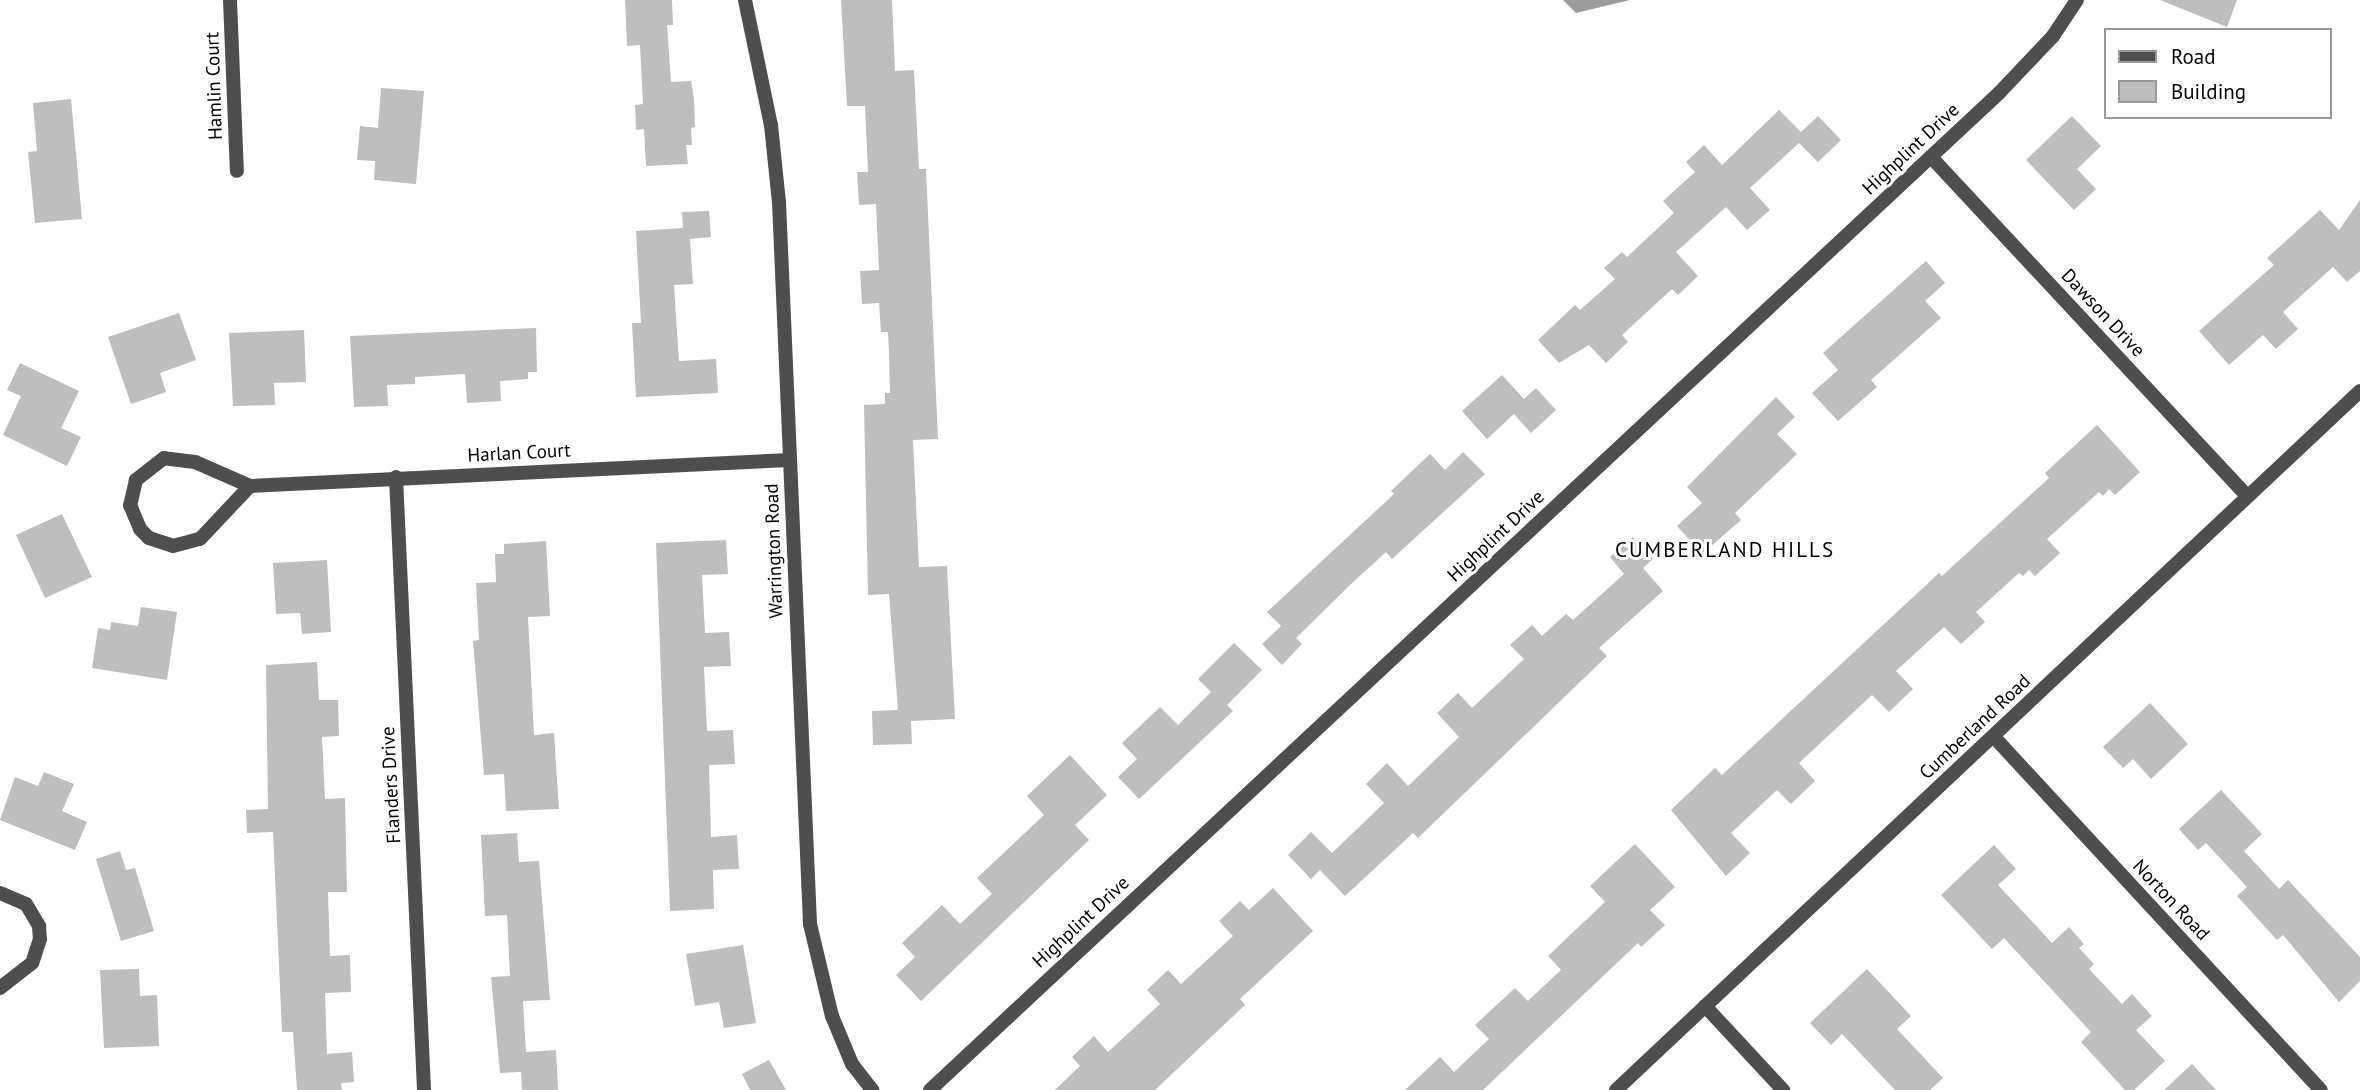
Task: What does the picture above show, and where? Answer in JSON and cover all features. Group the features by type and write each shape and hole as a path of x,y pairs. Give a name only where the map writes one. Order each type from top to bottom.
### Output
{"street":[{"name":"Hamlin Court","path":"230,0 237,171"},
{"name":"Warrington Road","path":"745,0 776,164 810,924 832,1016 852,1064 872,1090"},
{"name":"Highplint Drive","path":"930,1090 2031,62 2077,0"},
{"name":"Dawson Drive","path":"1931,156 2247,496"},
{"name":"Cumberland Road","path":"1616,1090 2360,391"},
{"name":"Harlan Court","path":"250,486 201,539 186,545 173,546 149,538 140,528 131,505 136,480 164,458 195,461 250,486 789,460"},
{"name":"Flanders Drive","path":"396,477 424,1090"},
{"name":"Norton Road","path":"1994,737 2321,1090"},
{"path":"0,893 26,904 40,939 32,963 0,988"},
{"path":"1705,1006 1783,1090"}],"shaded area":[{"path":"1563,0 1630,0 1576,13"}],"building":[{"path":"625,0 672,0 673,25 667,25 671,82 691,81 694,99 695,127 691,128 692,145 686,145 688,164 646,166 644,129 636,130 635,105 643,104 640,45 627,46"},
{"path":"841,0 892,0 895,71 914,70 919,169 926,169 938,439 913,440 919,567 947,566 955,719 911,721 912,744 873,745 872,711 898,710 889,594 868,595 864,405 885,404 885,393 890,393 889,353 888,332 881,332 879,303 862,304 860,271 879,270 876,204 859,205 857,172 868,172 865,106 847,106"},
{"path":"2160,0 2237,0 2227,27"},
{"path":"381,88 424,91 416,184 374,180 375,161 357,160 360,126 378,128"},
{"path":"71,99 82,219 35,223 28,152 37,151 33,103"},
{"path":"1779,110 1801,132 1818,116 1841,140 1818,162 1799,143 1750,188 1770,210 1747,230 1726,207 1676,252 1698,276 1678,295 1672,289 1622,335 1628,342 1606,363 1589,345 1559,363 1538,340 1575,305 1580,310 1615,279 1604,268 1622,252 1627,257 1674,213 1663,201 1695,172 1686,162 1704,145 1722,165"},
{"path":"2072,116 2101,146 2077,169 2096,189 2074,210 2026,160"},
{"path":"2360,200 2360,271 2347,282 2333,267 2283,312 2298,329 2276,349 2263,335 2229,365 2199,331 2274,265 2267,258 2320,210 2339,230"},
{"path":"709,211 711,237 690,239 693,284 674,285 679,361 716,359 718,393 636,397 632,323 641,323 636,231 683,228 682,212"},
{"path":"1926,261 1945,283 1925,301 1941,318 1871,380 1877,387 1838,421 1812,393 1838,370 1823,353"},
{"path":"179,313 196,360 160,373 166,392 131,404 108,337"},
{"path":"536,328 537,372 528,372 528,379 500,381 501,401 467,403 465,374 415,377 415,384 387,385 388,406 354,407 350,336"},
{"path":"304,330 306,382 274,383 275,405 233,406 229,333"},
{"path":"20,363 79,391 61,428 81,437 67,466 3,435 21,396 7,390"},
{"path":"1502,375 1524,399 1536,388 1556,410 1531,433 1514,414 1487,439 1462,411"},
{"path":"1776,397 1795,417 1777,434 1797,454 1735,513 1741,520 1702,554 1677,526 1702,503 1687,487"},
{"path":"2097,425 2140,472 2115,495 2109,489 2103,496 2099,492 2047,539 2060,553 2035,576 2029,570 2023,576 2019,573 1976,612 1985,622 1961,644 1944,627 1896,671 1913,689 1889,712 1872,695 1799,763 1815,781 1791,804 1777,790 1731,833 1750,853 1726,876 1671,810 1715,768 1722,775 1939,573 1942,576 2049,478 2045,473"},
{"path":"1463,452 1485,474 1392,559 1386,552 1350,585 1296,638 1302,644 1282,665 1262,644 1281,626 1267,612 1394,494 1391,491 1430,454 1445,470"},
{"path":"62,514 92,577 45,598 16,535"},
{"path":"1633,537 1653,559 1643,568 1663,591 1599,648 1607,656 1418,838 1413,833 1345,896 1320,870 1311,879 1288,855 1311,832 1332,853 1384,803 1366,784 1387,763 1408,786 1459,737 1437,713 1458,693 1472,708 1524,659 1510,645 1532,625 1542,636 1566,614 1573,620 1624,574 1610,557"},
{"path":"726,540 728,574 702,575 705,633 729,632 731,666 704,667 707,731 733,730 735,764 709,765 711,837 737,835 739,869 713,870 714,909 670,911 656,543"},
{"path":"546,541 550,616 528,617 534,735 554,733 559,809 506,811 504,774 484,775 473,641 479,640 476,583 496,582 495,554 504,554 504,544"},
{"path":"327,560 331,632 302,634 300,613 276,614 273,563"},
{"path":"141,607 177,612 167,680 92,668 98,628 110,630 111,622 138,626"},
{"path":"1234,643 1262,670 1227,705 1233,711 1139,799 1118,777 1137,759 1122,743 1160,707 1178,725 1211,692 1198,679"},
{"path":"317,662 319,700 338,700 339,736 322,737 325,799 345,798 347,892 328,892 330,956 350,955 351,992 325,993 327,1054 352,1052 354,1082 341,1083 342,1090 297,1090 293,1032 282,1032 273,832 247,833 246,810 268,809 266,665"},
{"path":"2150,703 2188,744 2151,779 2133,759 2123,768 2103,747"},
{"path":"1070,755 1107,795 1075,825 1089,840 921,1001 896,975 915,957 902,943 942,905 960,924 992,894 977,878 1044,815 1027,796"},
{"path":"44,772 74,784 62,811 87,822 75,850 0,820 15,777 38,786"},
{"path":"2221,790 2262,834 2244,851 2279,889 2288,880 2360,957 2360,981 2339,1002 2283,935 2277,940 2237,896 2247,887 2206,843 2198,850 2179,829"},
{"path":"517,833 519,862 539,861 550,1000 523,1001 526,1052 556,1050 558,1090 522,1090 521,1072 500,1073 491,977 510,976 507,915 485,916 481,835"},
{"path":"1635,844 1675,887 1650,910 1665,925 1641,947 1638,943 1483,1090 1405,1090 1440,1057 1454,1072 1489,1039 1475,1025 1515,988 1528,1001 1561,970 1548,956 1605,902 1590,886"},
{"path":"1994,845 2016,869 1998,885 2052,943 2069,927 2084,944 2079,948 2094,964 2089,969 2122,1004 2132,994 2152,1016 2136,1030 2165,1061 2134,1090 2125,1090 2081,1042 2091,1032 2004,938 1992,949 1941,895"},
{"path":"120,851 126,870 135,868 154,931 121,941 96,859"},
{"path":"1273,888 1313,931 1240,999 1245,1005 1155,1090 1055,1090 1080,1066 1072,1057 1094,1036 1108,1052 1160,1004 1147,990 1168,970 1181,984 1233,936 1219,921 1240,901 1249,910"},
{"path":"743,945 756,1023 724,1028 719,1002 695,1006 686,954"},
{"path":"139,969 140,996 157,995 159,1046 104,1048 100,970"},
{"path":"1867,969 1911,1016 1897,1029 1943,1078 1930,1090 1895,1090 1842,1034 1831,1045 1810,1023"},
{"path":"769,1060 786,1090 750,1090 742,1074"},
{"path":"2192,1064 2216,1090 2164,1090"}],"district":[{"name":"CUMBERLAND HILLS","path":"1725,550"}]}
